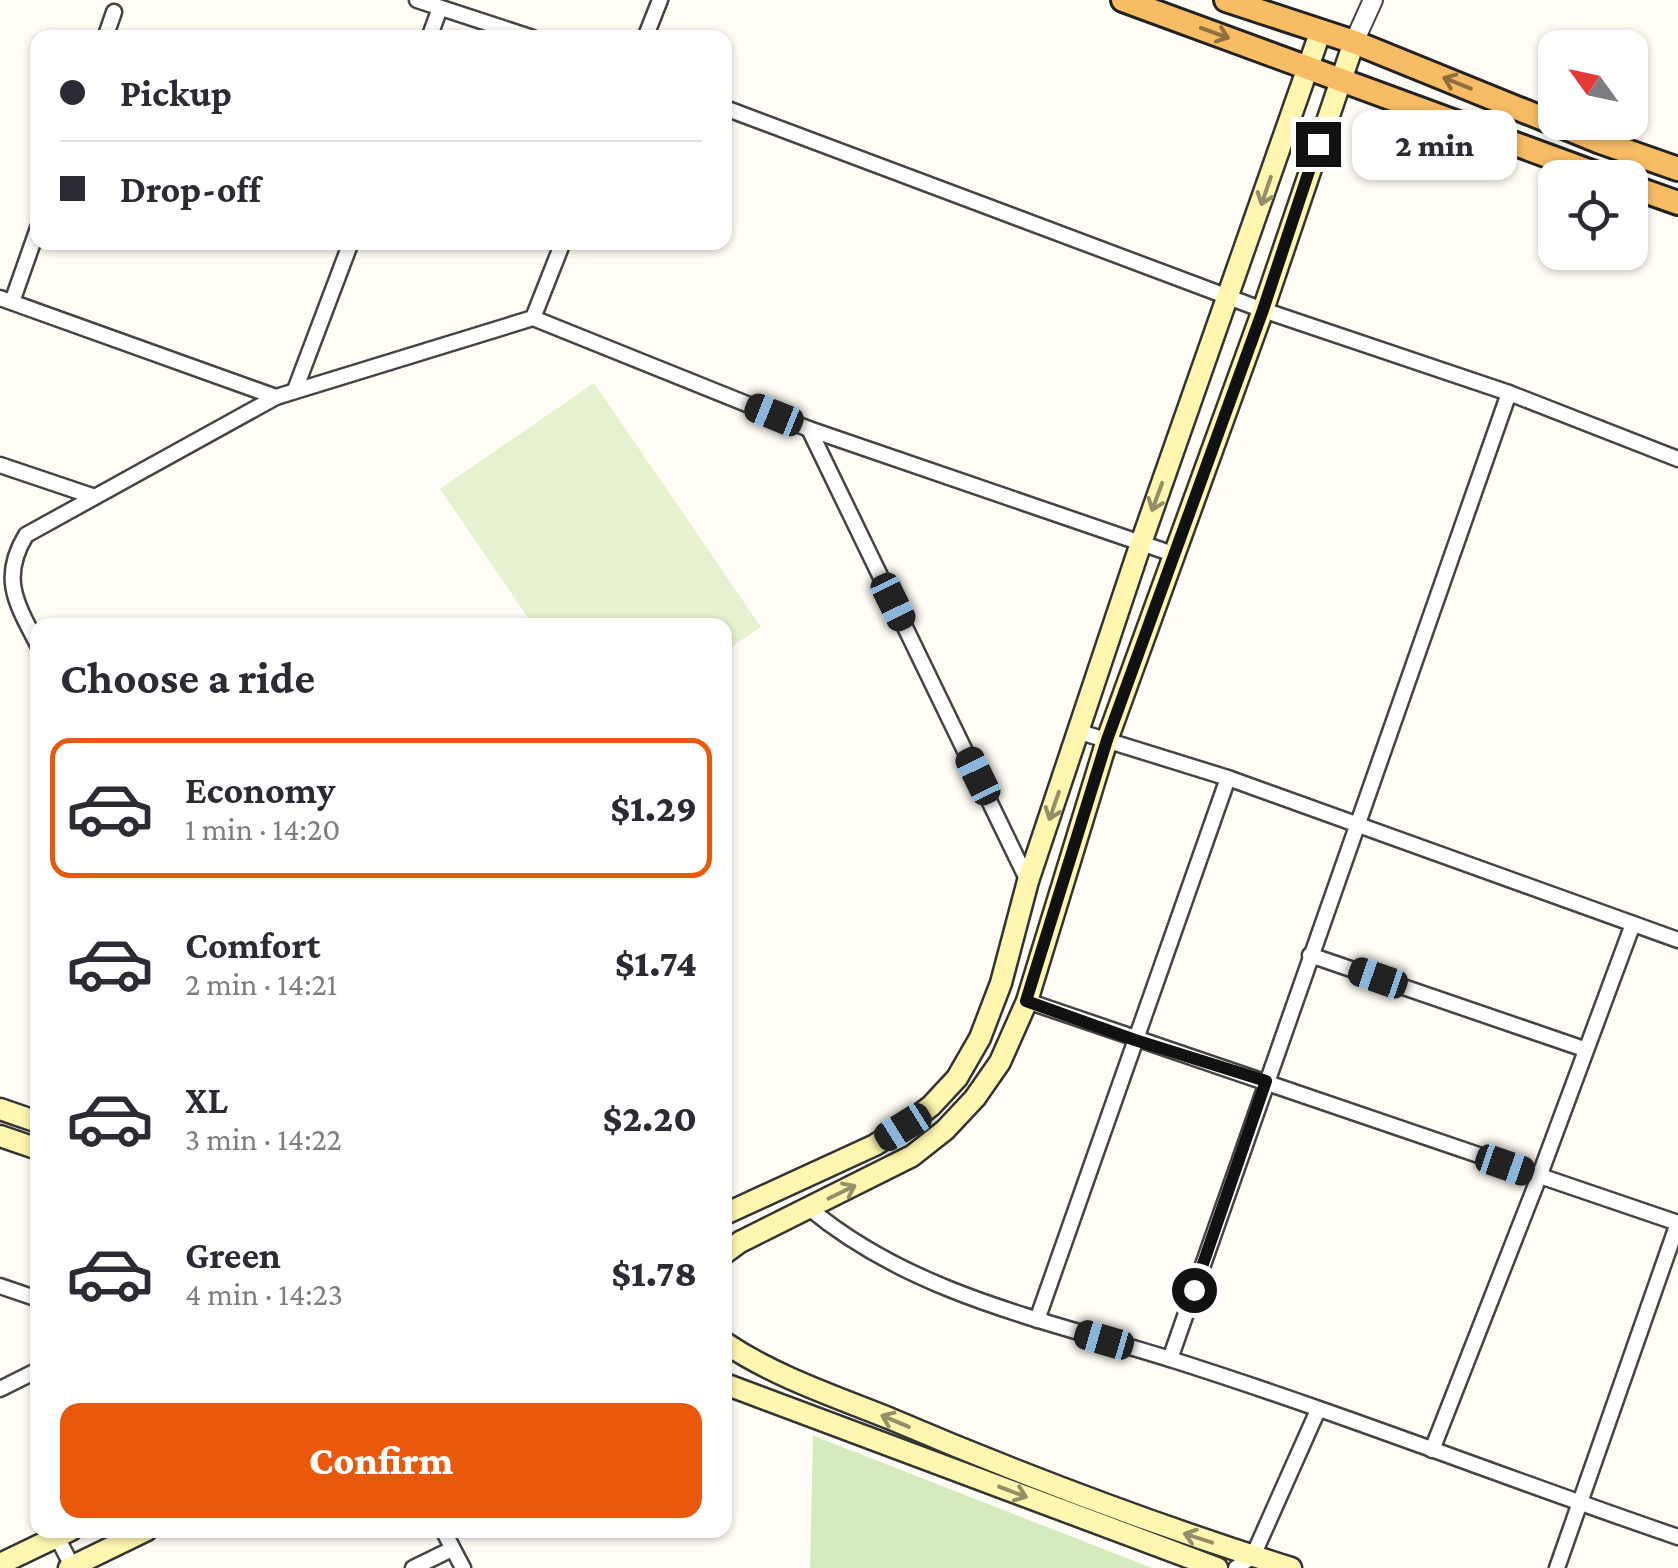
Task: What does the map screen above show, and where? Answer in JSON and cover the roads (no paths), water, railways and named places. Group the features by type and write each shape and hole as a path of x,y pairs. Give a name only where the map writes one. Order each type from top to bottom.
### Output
{"highway":[{"path":"1123,0 1560,160"},
{"path":"1226,0 1354,42 1598,141 1678,169"},
{"path":"1648,193 1678,204"}],"main road":[{"path":"732,1211 874,1145 917,1117 957,1078 988,1017 1028,881 1141,543 1320,33"},
{"path":"732,1248 912,1156 975,1098 1000,1062 1026,1001 1107,740 1263,310 1354,42"},
{"path":"988,1017 1017,1025"},
{"path":"0,1110 30,1119"},
{"path":"0,1136 30,1146"},
{"path":"732,1348 758,1366 1168,1528 1244,1562 1291,1568"},
{"path":"732,1387 1217,1568"},
{"path":"0,1564 54,1538"},
{"path":"71,1567 130,1538"}],"street":[{"path":"417,0 508,30"},
{"path":"648,30 660,0"},
{"path":"1354,42 1373,0"},
{"path":"432,30 440,8"},
{"path":"108,30 114,12"},
{"path":"732,111 1263,310 1508,393 1678,458"},
{"path":"30,246 6,300 276,397"},
{"path":"295,390 348,250"},
{"path":"533,318 560,250"},
{"path":"30,630 12,595 8,574 12,553 26,535 276,397 533,318 809,429 1172,554"},
{"path":"1170,1359 1508,393"},
{"path":"809,429 1028,881"},
{"path":"0,465 92,496"},
{"path":"1080,732 1228,778 1678,940"},
{"path":"1037,1320 1228,778"},
{"path":"1432,1450 1633,924"},
{"path":"1310,955 1584,1049"},
{"path":"1026,1001 1678,1223 1557,1568"},
{"path":"809,1208 840,1235 892,1265 1037,1320 1170,1359 1678,1537"},
{"path":"0,1286 30,1295"},
{"path":"0,1389 30,1374"},
{"path":"1244,1562 1318,1410"},
{"path":"65,1538 71,1567"},
{"path":"447,1538 463,1568"},
{"path":"413,1568 452,1549"}]}
